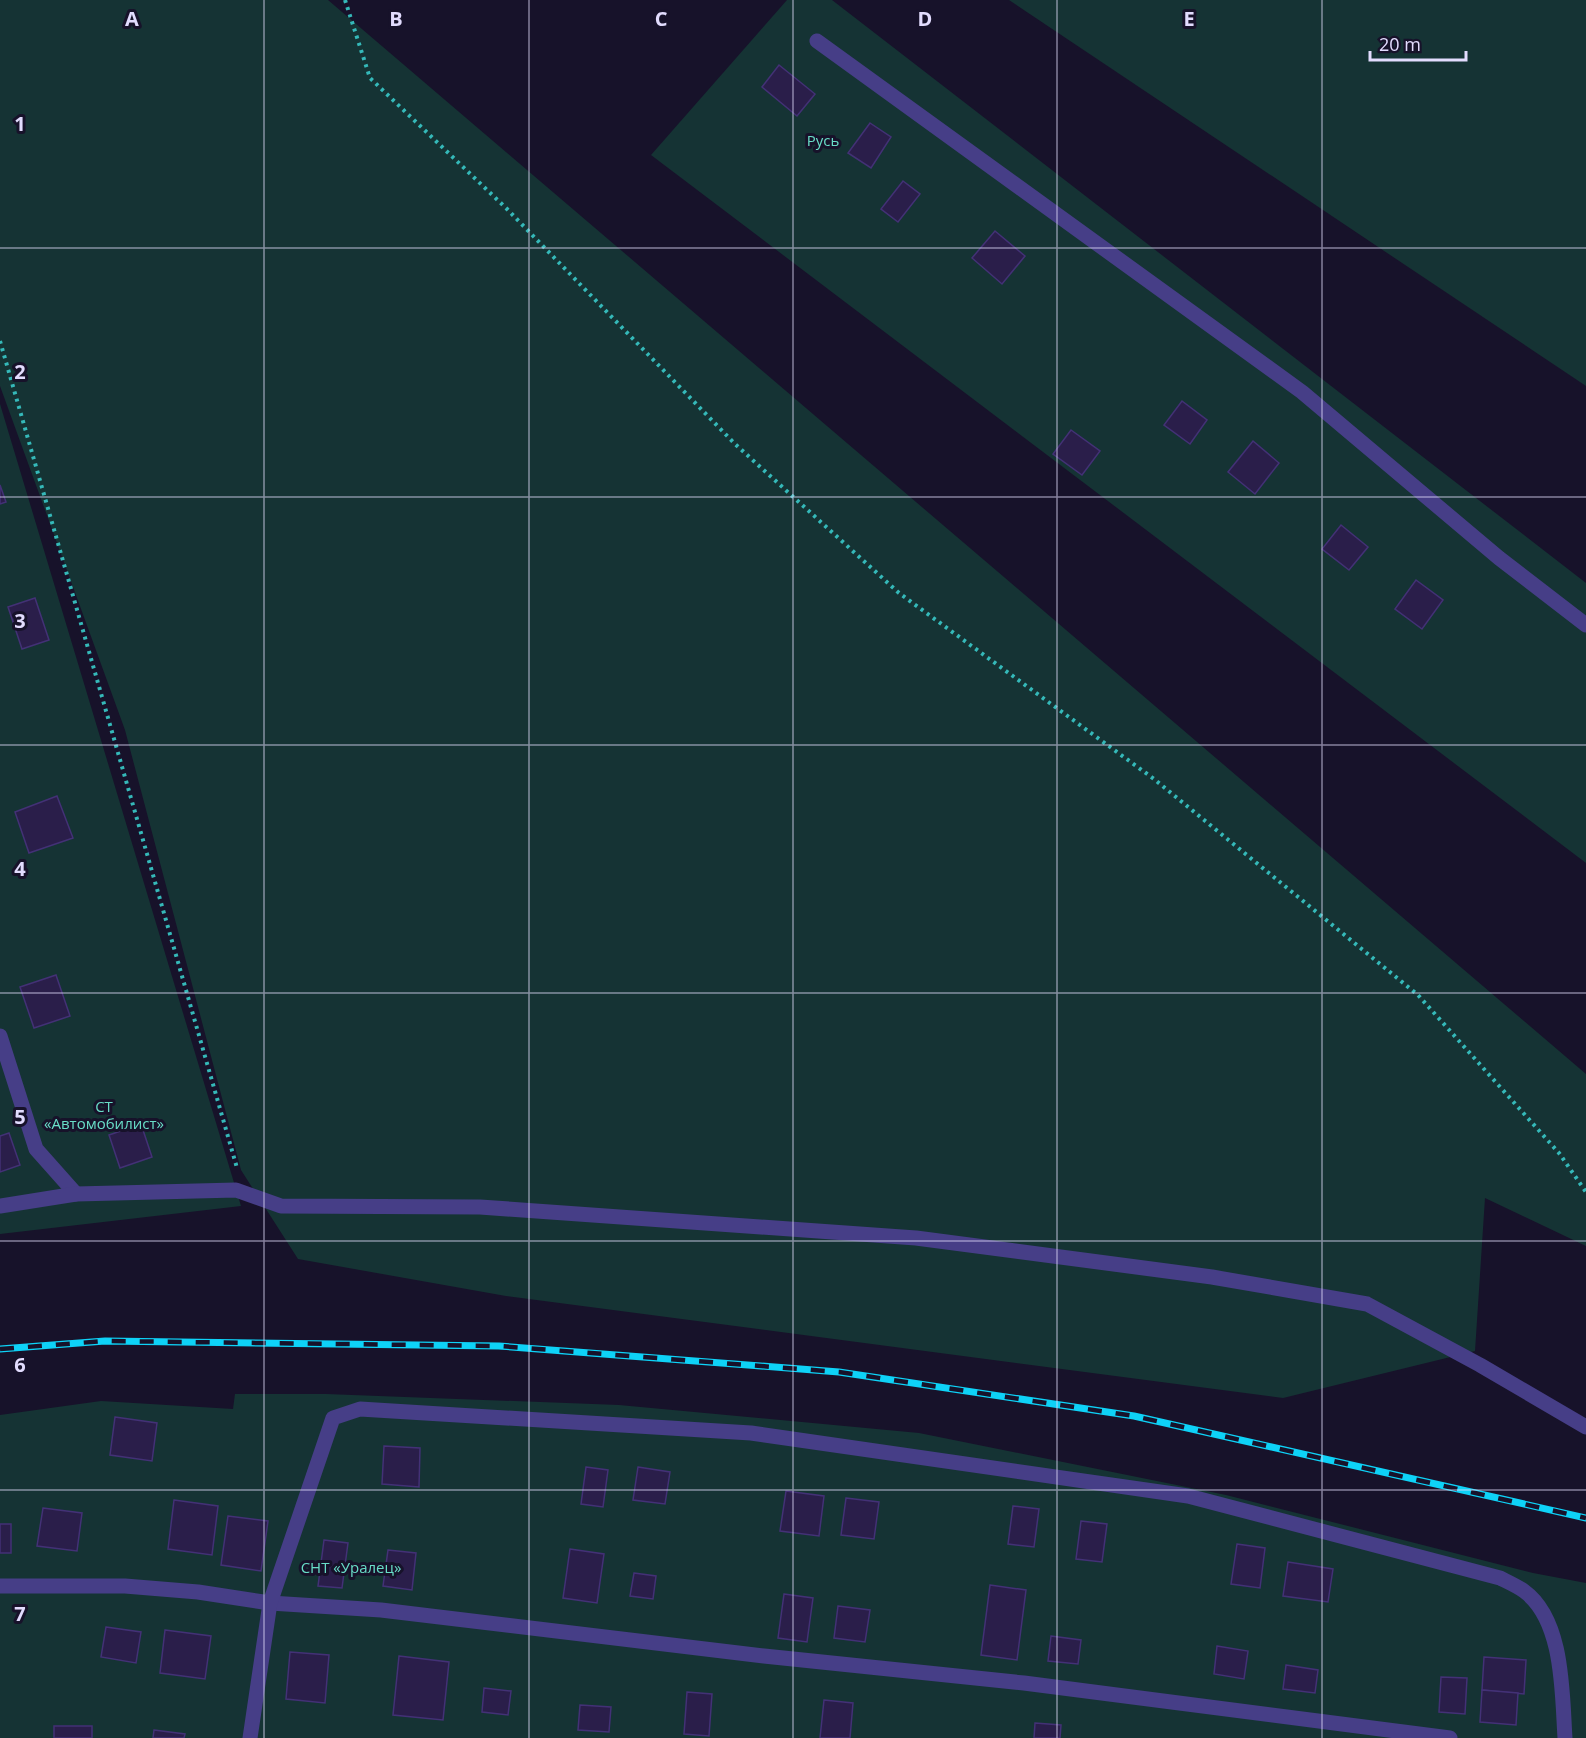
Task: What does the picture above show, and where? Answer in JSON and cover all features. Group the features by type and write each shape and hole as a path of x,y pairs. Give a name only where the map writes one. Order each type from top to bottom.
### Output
{"street":[{"path":"818,42 1302,392 1499,558 1586,625"},
{"path":"0,1036 36,1149 76,1194"},
{"path":"0,1206 76,1194 236,1190 281,1206 480,1207 916,1238 1287,1288 1367,1304 1480,1365 1586,1427"},
{"path":"250,1738 270,1603 333,1418 360,1409 751,1433 1188,1496 1500,1578 1526,1592 1545,1616 1561,1662 1565,1738"},
{"path":"0,1586 125,1586 198,1592 270,1603 381,1610 764,1656 1024,1683 1450,1738"}],"path":[{"path":"345,0 370,78 507,209 735,444 899,592 1155,779 1418,995 1559,1153 1586,1192"},
{"path":"0,341 244,1194"}],"green space":[{"path":"0,0 328,0 1586,1074 1586,1246 1485,1198 1475,1351 1283,1398 506,1296 298,1259 241,1170 125,730 0,386"},
{"name":"Русь","path":"787,0 832,0 1586,583 1586,863 651,155"},
{"path":"1009,0 1586,0 1586,386"},
{"name":"СТ «Автомобилист»","path":"0,404 241,1206 0,1234"},
{"name":"СНТ «Уралец»","path":"235,1394 326,1394 619,1405 919,1433 1226,1495 1533,1573 1586,1583 1586,1738 0,1738 0,1415 101,1401 233,1409"}],"building":[{"path":"779,65 815,94 797,116 762,87"},
{"path":"870,123 891,137 871,168 848,153"},
{"path":"903,181 920,194 898,222 881,209"},
{"path":"995,231 1025,256 1002,284 972,258"},
{"path":"1182,401 1207,420 1190,444 1164,425"},
{"path":"1071,430 1100,451 1082,475 1053,454"},
{"path":"1253,441 1279,463 1255,494 1228,472"},
{"path":"0,485 6,502 0,504"},
{"path":"1341,525 1368,547 1349,570 1322,549"},
{"path":"1416,580 1443,600 1422,629 1395,609"},
{"path":"35,598 49,640 22,649 8,607"},
{"path":"57,796 73,838 29,853 15,812"},
{"path":"56,975 70,1016 34,1028 20,987"},
{"path":"141,1124 152,1157 120,1168 109,1135"},
{"path":"9,1133 20,1165 0,1172 0,1136"},
{"path":"115,1417 157,1423 152,1461 110,1455"},
{"path":"384,1446 420,1448 419,1487 382,1484"},
{"path":"586,1467 608,1470 603,1507 581,1504"},
{"path":"638,1467 670,1472 665,1504 633,1500"},
{"path":"786,1491 824,1496 819,1536 780,1531"},
{"path":"846,1498 879,1502 874,1539 841,1535"},
{"path":"174,1500 218,1506 212,1555 168,1549"},
{"path":"1013,1506 1039,1509 1034,1547 1008,1544"},
{"path":"43,1508 82,1513 77,1551 37,1546"},
{"path":"228,1516 268,1521 261,1571 221,1565"},
{"path":"1081,1521 1107,1524 1102,1562 1076,1559"},
{"path":"0,1524 11,1524 11,1553 0,1553"},
{"path":"324,1540 348,1543 342,1588 318,1586"},
{"path":"1237,1544 1265,1548 1260,1588 1231,1584"},
{"path":"570,1549 604,1554 597,1603 563,1598"},
{"path":"388,1550 416,1553 412,1590 383,1586"},
{"path":"1288,1562 1333,1569 1328,1602 1283,1596"},
{"path":"634,1573 656,1576 653,1599 630,1596"},
{"path":"990,1585 1026,1590 1017,1660 981,1655"},
{"path":"784,1594 813,1598 807,1642 778,1638"},
{"path":"838,1606 870,1610 865,1642 834,1638"},
{"path":"106,1627 141,1632 136,1663 101,1657"},
{"path":"165,1630 211,1636 205,1679 160,1673"},
{"path":"1051,1636 1081,1640 1078,1664 1048,1661"},
{"path":"1217,1646 1248,1651 1244,1679 1214,1674"},
{"path":"290,1652 329,1655 325,1703 286,1699"},
{"path":"399,1656 449,1662 443,1720 393,1715"},
{"path":"1484,1657 1526,1660 1524,1694 1482,1690"},
{"path":"1286,1665 1318,1670 1315,1693 1283,1689"},
{"path":"1441,1677 1467,1678 1465,1714 1439,1712"},
{"path":"484,1688 511,1691 508,1715 482,1712"},
{"path":"1482,1690 1518,1693 1516,1725 1480,1722"},
{"path":"687,1692 712,1694 709,1736 684,1734"},
{"path":"824,1700 853,1703 850,1738 820,1738"},
{"path":"580,1705 611,1707 609,1732 578,1730"},
{"path":"1035,1723 1061,1725 1060,1738 1034,1738"},
{"path":"54,1726 92,1726 92,1738 54,1738"},
{"path":"154,1730 185,1734 184,1738 153,1738"}],"railway":[{"path":"0,1349 105,1341 499,1346 839,1372 1134,1416 1586,1518"}]}
